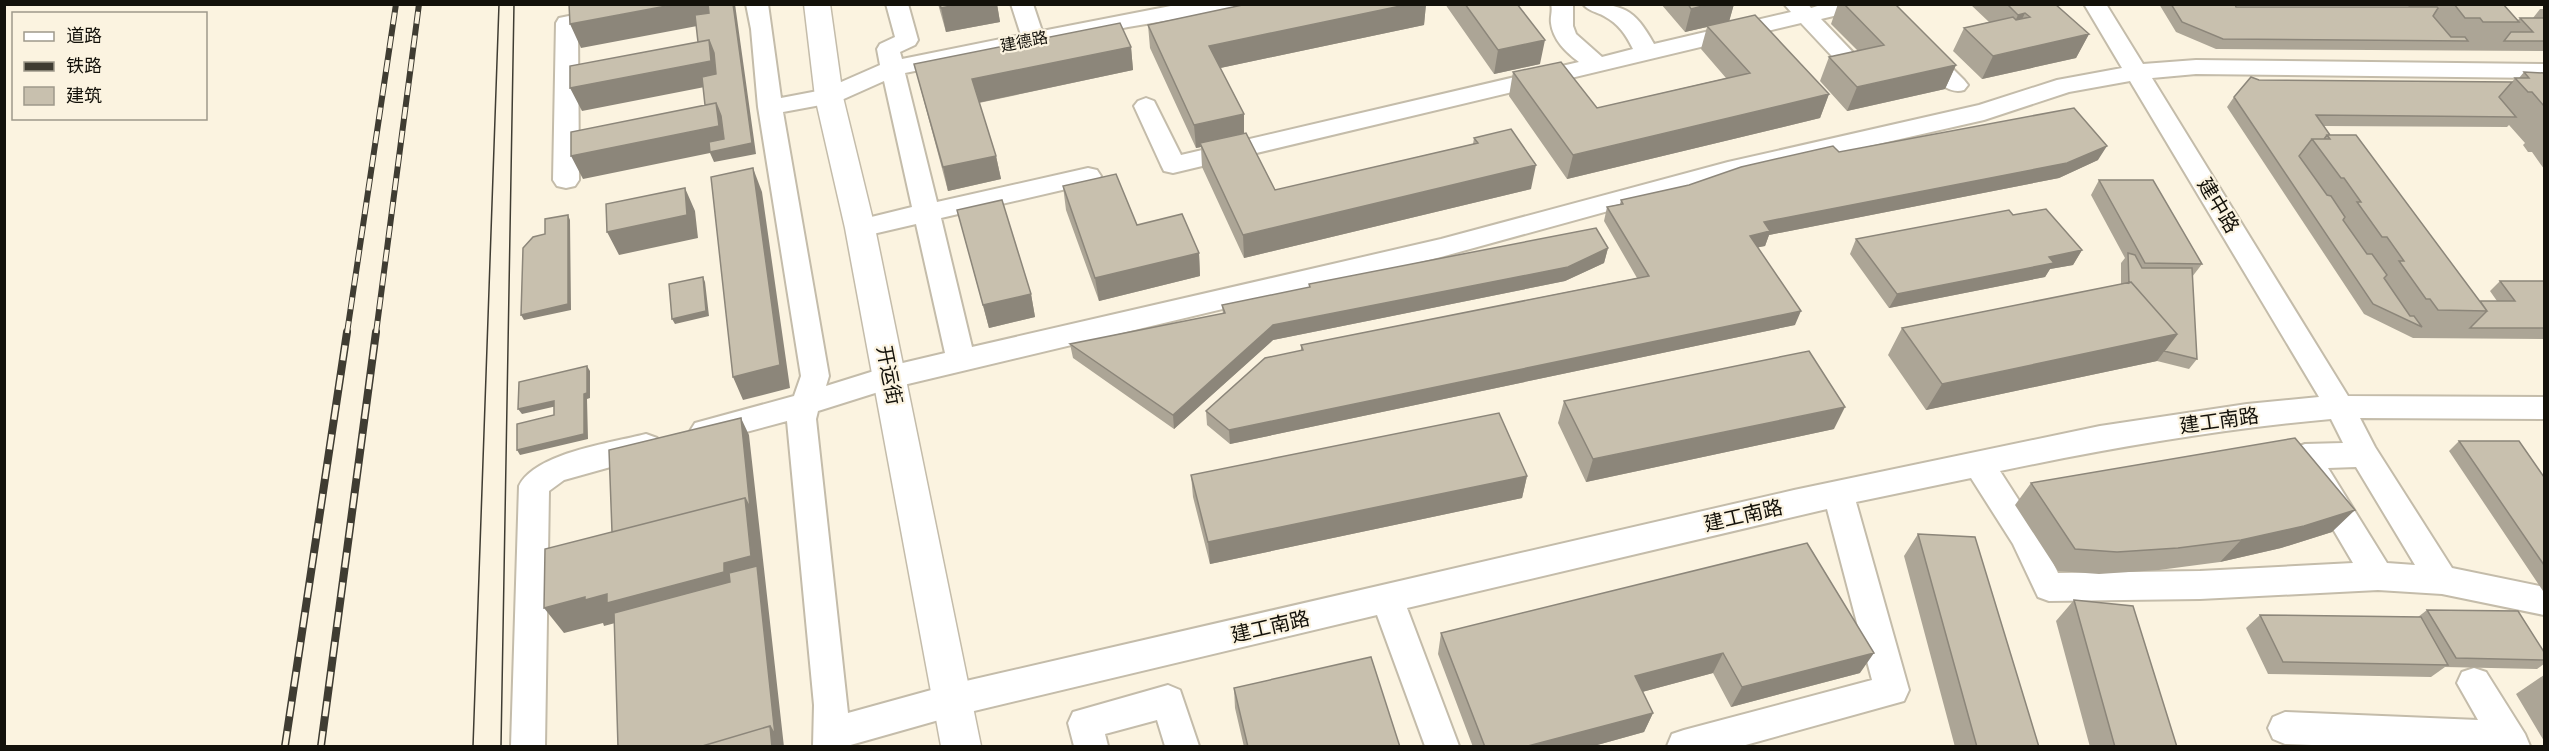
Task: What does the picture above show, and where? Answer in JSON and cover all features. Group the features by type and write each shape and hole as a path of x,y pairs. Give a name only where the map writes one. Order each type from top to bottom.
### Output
{"main road":[{"name":"开运街","path":"817,4 830,97 860,228 961,747"}],"street":[{"path":"566,180 577,151 566,87 567,23 665,4"},
{"path":"757,4 762,29 770,107 815,376 801,418 831,705 830,740"},
{"path":"897,4 908,40 888,49 961,360"},
{"path":"1022,4 1034,39"},
{"name":"建德路","path":"770,107 830,97 892,68 1224,4"},
{"path":"1562,4 1564,8 1560,16 1564,35 1579,52 1597,64"},
{"path":"1594,4 1616,12 1629,22 1646,52"},
{"path":"1146,106 1173,165 1646,52 1800,10 1855,4"},
{"name":"建中路","path":"2095,4 2340,407 2364,455 2442,580"},
{"path":"1800,10 1853,64"},
{"path":"1907,37 1956,85"},
{"path":"528,747 534,486 555,470 806,404 890,377 1441,248 1728,170 1984,112 2065,85 2138,72 2196,67 2544,70"},
{"path":"566,87 589,83"},
{"path":"860,228 1088,176"},
{"name":"建工南路","path":"830,740 953,700 1838,494 2100,438 2235,416 2340,407 2544,408"},
{"path":"2364,455 2305,456 2378,576"},
{"path":"1979,465 2025,536 2049,587 2200,585 2378,576 2442,580 2544,601"},
{"path":"1684,747 1892,690 1838,494"},
{"path":"1387,598 1442,747"},
{"path":"2474,683 2510,742"},
{"path":"1091,747 1085,723 1168,700 1182,747"},
{"path":"2285,728 2510,742"}],"building":[{"path":"569,4 677,4 570,24"},
{"path":"708,4 733,4 752,143 710,152 709,142 724,139 721,116 716,103 705,105 702,77 716,74 714,53 709,40 698,42 695,15 709,13"},
{"path":"940,4 961,4 941,8"},
{"path":"1247,4 1410,4 1209,46 1244,114 1194,125 1148,25"},
{"path":"1465,4 1517,4 1545,40 1498,50"},
{"path":"1688,4 1710,4 1691,9"},
{"path":"1844,4 1895,4 1956,65 1857,87 1829,57 1884,45"},
{"path":"2007,4 2055,4 2089,34 1993,56 1964,28 2013,17 2016,20 2030,17 2025,13 2018,15"},
{"path":"2171,4 2235,4 2236,7 2437,7 2433,16 2451,37 2465,37 2468,41 2223,39 2182,22"},
{"path":"2454,4 2503,4 2519,22 2483,22 2480,18 2465,18"},
{"path":"1755,15 1829,94 1573,155 1513,72 1561,62 1597,108 1750,73 1707,26"},
{"path":"2520,18 2544,18 2544,41 2504,41 2511,32 2533,32"},
{"path":"1120,23 1131,47 972,79 996,156 943,167 914,64"},
{"path":"709,40 711,61 570,88 570,66"},
{"path":"2524,72 2544,73 2544,106 2515,78 2529,78"},
{"path":"2251,77 2259,80 2512,82 2499,97 2516,117 2316,115 2330,135 2324,139 2312,139 2299,156 2327,195 2331,196 2345,217 2343,220 2367,254 2372,254 2387,275 2384,278 2410,316 2414,316 2422,327 2373,304 2234,97"},
{"path":"716,103 719,126 571,156 571,132"},
{"path":"2074,108 2107,146 2067,163 1764,222 1770,231 1750,236 1801,311 1229,430 1206,411 1265,358 1303,350 1301,345 1649,276 1607,207 1623,204 1621,200 1689,185 1741,167 1833,146 1839,152"},
{"path":"1511,129 1536,165 1243,235 1200,143 1246,133 1275,190 1478,143 1474,138"},
{"path":"2327,135 2356,135 2487,311 2438,310 2430,299 2426,299 2399,261 2404,261 2387,237 2382,237 2357,202 2361,202 2344,178 2341,178 2312,139 2330,139"},
{"path":"753,168 780,365 733,377 711,177"},
{"path":"1116,174 1137,225 1182,214 1199,253 1095,278 1063,186"},
{"path":"2099,180 2153,180 2202,264 2145,263"},
{"path":"685,188 687,215 607,232 606,204"},
{"path":"1002,200 1031,294 983,305 957,210"},
{"path":"2046,209 2082,250 2049,257 2054,263 1897,294 1856,239 2009,210 2013,215"},
{"path":"568,215 568,304 521,315 523,248 533,237 545,234 545,219"},
{"path":"1596,228 1608,248 1568,267 1273,325 1173,415 1070,344 1225,313 1222,305 1310,287 1309,284"},
{"path":"2128,253 2135,255 2142,268 2192,268 2197,359 2164,351 2177,334 2131,282 2129,283"},
{"path":"703,277 706,311 672,319 669,284"},
{"path":"2500,281 2544,281 2544,328 2470,328 2487,311 2480,301 2515,301"},
{"path":"2131,282 2177,334 1942,384 1902,328"},
{"path":"1809,351 1845,407 1593,459 1564,401"},
{"path":"587,366 584,434 517,450 517,424 554,415 554,401 518,409 519,382"},
{"path":"1499,413 1527,476 1208,542 1191,475"},
{"path":"741,418 750,508 745,498 612,532 609,450"},
{"path":"2295,438 2355,510 2304,526 2241,540 2178,548 2117,552 2075,549 2031,483"},
{"path":"2459,441 2519,441 2544,477 2544,565"},
{"path":"745,498 751,556 724,563 724,572 607,603 607,594 585,600 585,597 544,608 545,549"},
{"path":"1918,534 1975,537 2039,747 1977,747"},
{"path":"1807,543 1874,653 1742,687 1723,653 1635,676 1653,713 1524,747 1485,747 1441,633"},
{"path":"757,566 775,735 770,726 699,747 618,747 614,613 730,582 729,573"},
{"path":"2074,600 2133,606 2177,747 2115,747"},
{"path":"2427,610 2518,611 2544,652 2544,660 2456,658"},
{"path":"2260,615 2421,617 2448,665 2283,662"},
{"path":"1371,657 1400,747 1248,747 1234,688"},
{"path":"770,726 772,747 699,747"}],"tram line":[{"path":"473,746 499,4"},
{"path":"501,746 514,4"}],"railway":[{"path":"347,333 396,4"},
{"path":"376,333 419,4"},
{"path":"285,746 347,332"},
{"path":"321,746 376,332"}]}
